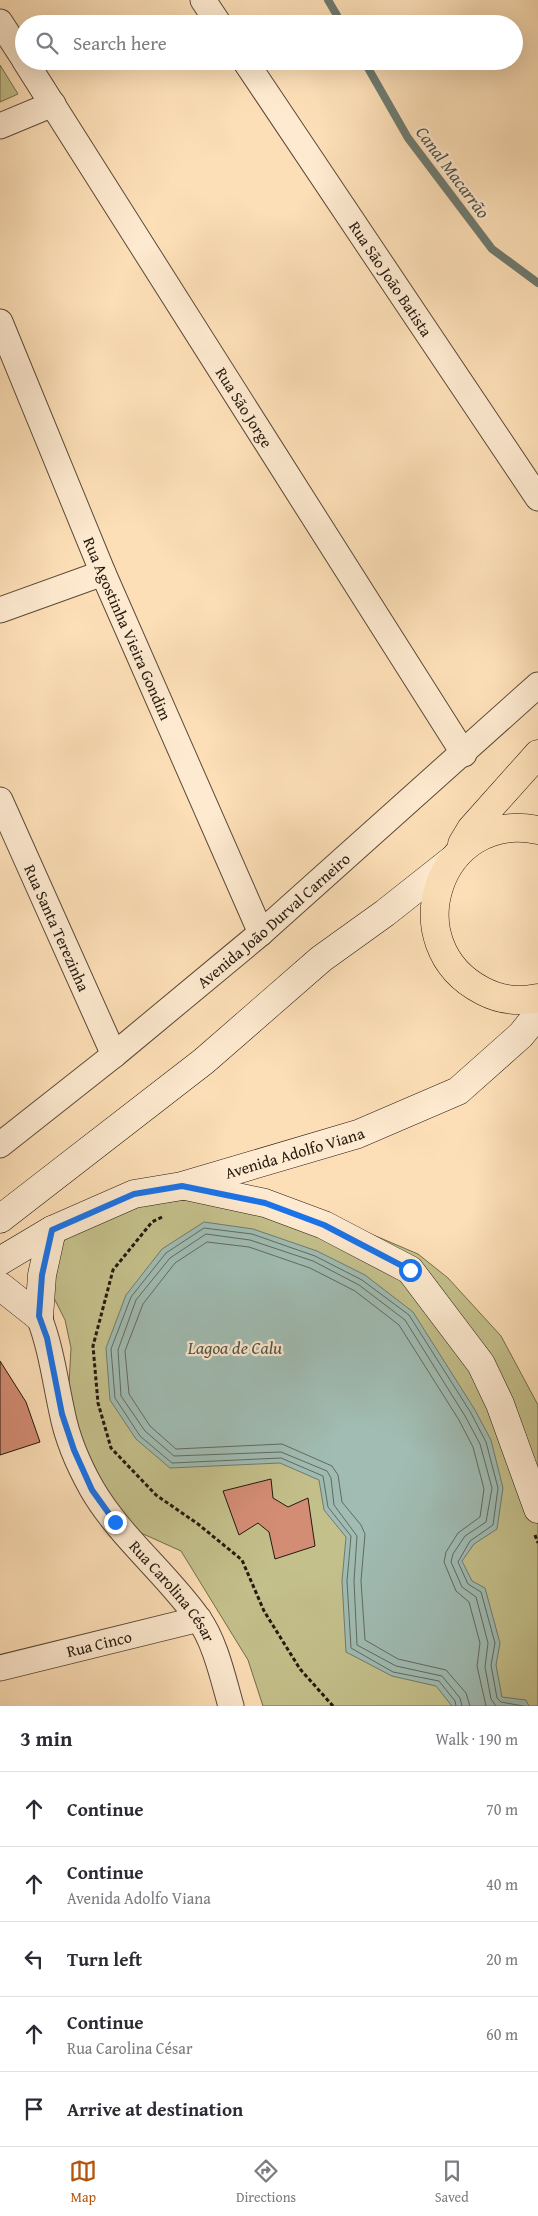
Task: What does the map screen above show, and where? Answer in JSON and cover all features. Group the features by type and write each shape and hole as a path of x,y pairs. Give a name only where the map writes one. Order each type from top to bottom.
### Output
{"highway":[{"path":"538,754 471,828 439,884 434,910 437,938 448,963 469,984 496,997 526,1001 538,998"},
{"path":"452,860 472,841 497,830 524,827 538,830"}],"main road":[{"path":"0,1219 204,1061 321,959 385,913 452,860"},
{"name":"Avenida Adolfo Viana","path":"0,1261 52,1230 134,1194 182,1186 358,1134 458,1091 521,1035 538,1014"},
{"path":"182,1186 265,1203 324,1225 410,1270 481,1364 500,1404 537,1521"},
{"path":"39,1316 42,1275 52,1230"},
{"path":"0,1286 39,1316"}],"street":[{"path":"204,0 214,15"},
{"name":"Rua São Jorge","path":"0,22 15,45"},
{"name":"Rua São Jorge","path":"31,70 464,754"},
{"name":"Rua São João Batista","path":"251,70 538,498"},
{"path":"0,126 52,104"},
{"name":"Rua Agostinha Vieira Gondim","path":"0,322 103,573 261,933"},
{"path":"0,610 103,573"},
{"name":"Avenida João Durval Carneiro","path":"0,1145 114,1055 261,933 464,754 538,685"},
{"name":"Rua Santa Terezinha","path":"0,800 114,1055"},
{"name":"Rua Carolina César","path":"39,1316 47,1338 62,1414 74,1450 92,1490 115,1522 199,1620 216,1658 231,1706"},
{"name":"Rua Cinco","path":"0,1668 199,1620"}],"path":[{"path":"170,1214 152,1222 113,1270 92,1346 98,1403 111,1448 156,1495 198,1524 242,1560 264,1611 300,1669 333,1706"},
{"path":"537,1521 538,1543"}],"shaded area":[{"path":"0,65 18,94 0,102"},
{"path":"212,1197 331,1217 418,1254 448,1278 501,1336 538,1405 538,1706 263,1706 248,1660 181,1551 141,1533 116,1513 96,1483 68,1402 71,1348 65,1320 49,1288 56,1251 70,1232 145,1204"}],"water":[{"name":"Lagoa de Calu","path":"204,1222 253,1229 317,1251 365,1275 413,1312 475,1410 491,1440 503,1488 497,1529 474,1544 462,1561 472,1581 485,1588 500,1643 496,1665 502,1697 526,1700 529,1706 452,1706 436,1686 392,1676 346,1652 342,1581 346,1537 324,1510 319,1480 280,1463 170,1468 136,1439 110,1400 106,1348 126,1295 162,1249"}],"building":[{"path":"0,1361 26,1402 40,1442 0,1455"},
{"path":"271,1479 273,1498 288,1507 308,1498 315,1546 275,1559 269,1532 258,1523 239,1535 223,1491"}],"waterway":[{"name":"Canal Macarrão","path":"328,0 337,15"},
{"name":"Canal Macarrão","path":"369,70 408,138 492,249 538,283"}],"route":[{"path":"115,1522 92,1490 74,1450 62,1414 47,1338 39,1316 42,1275 52,1230 134,1194 182,1186 265,1203 324,1225 410,1270"}]}
